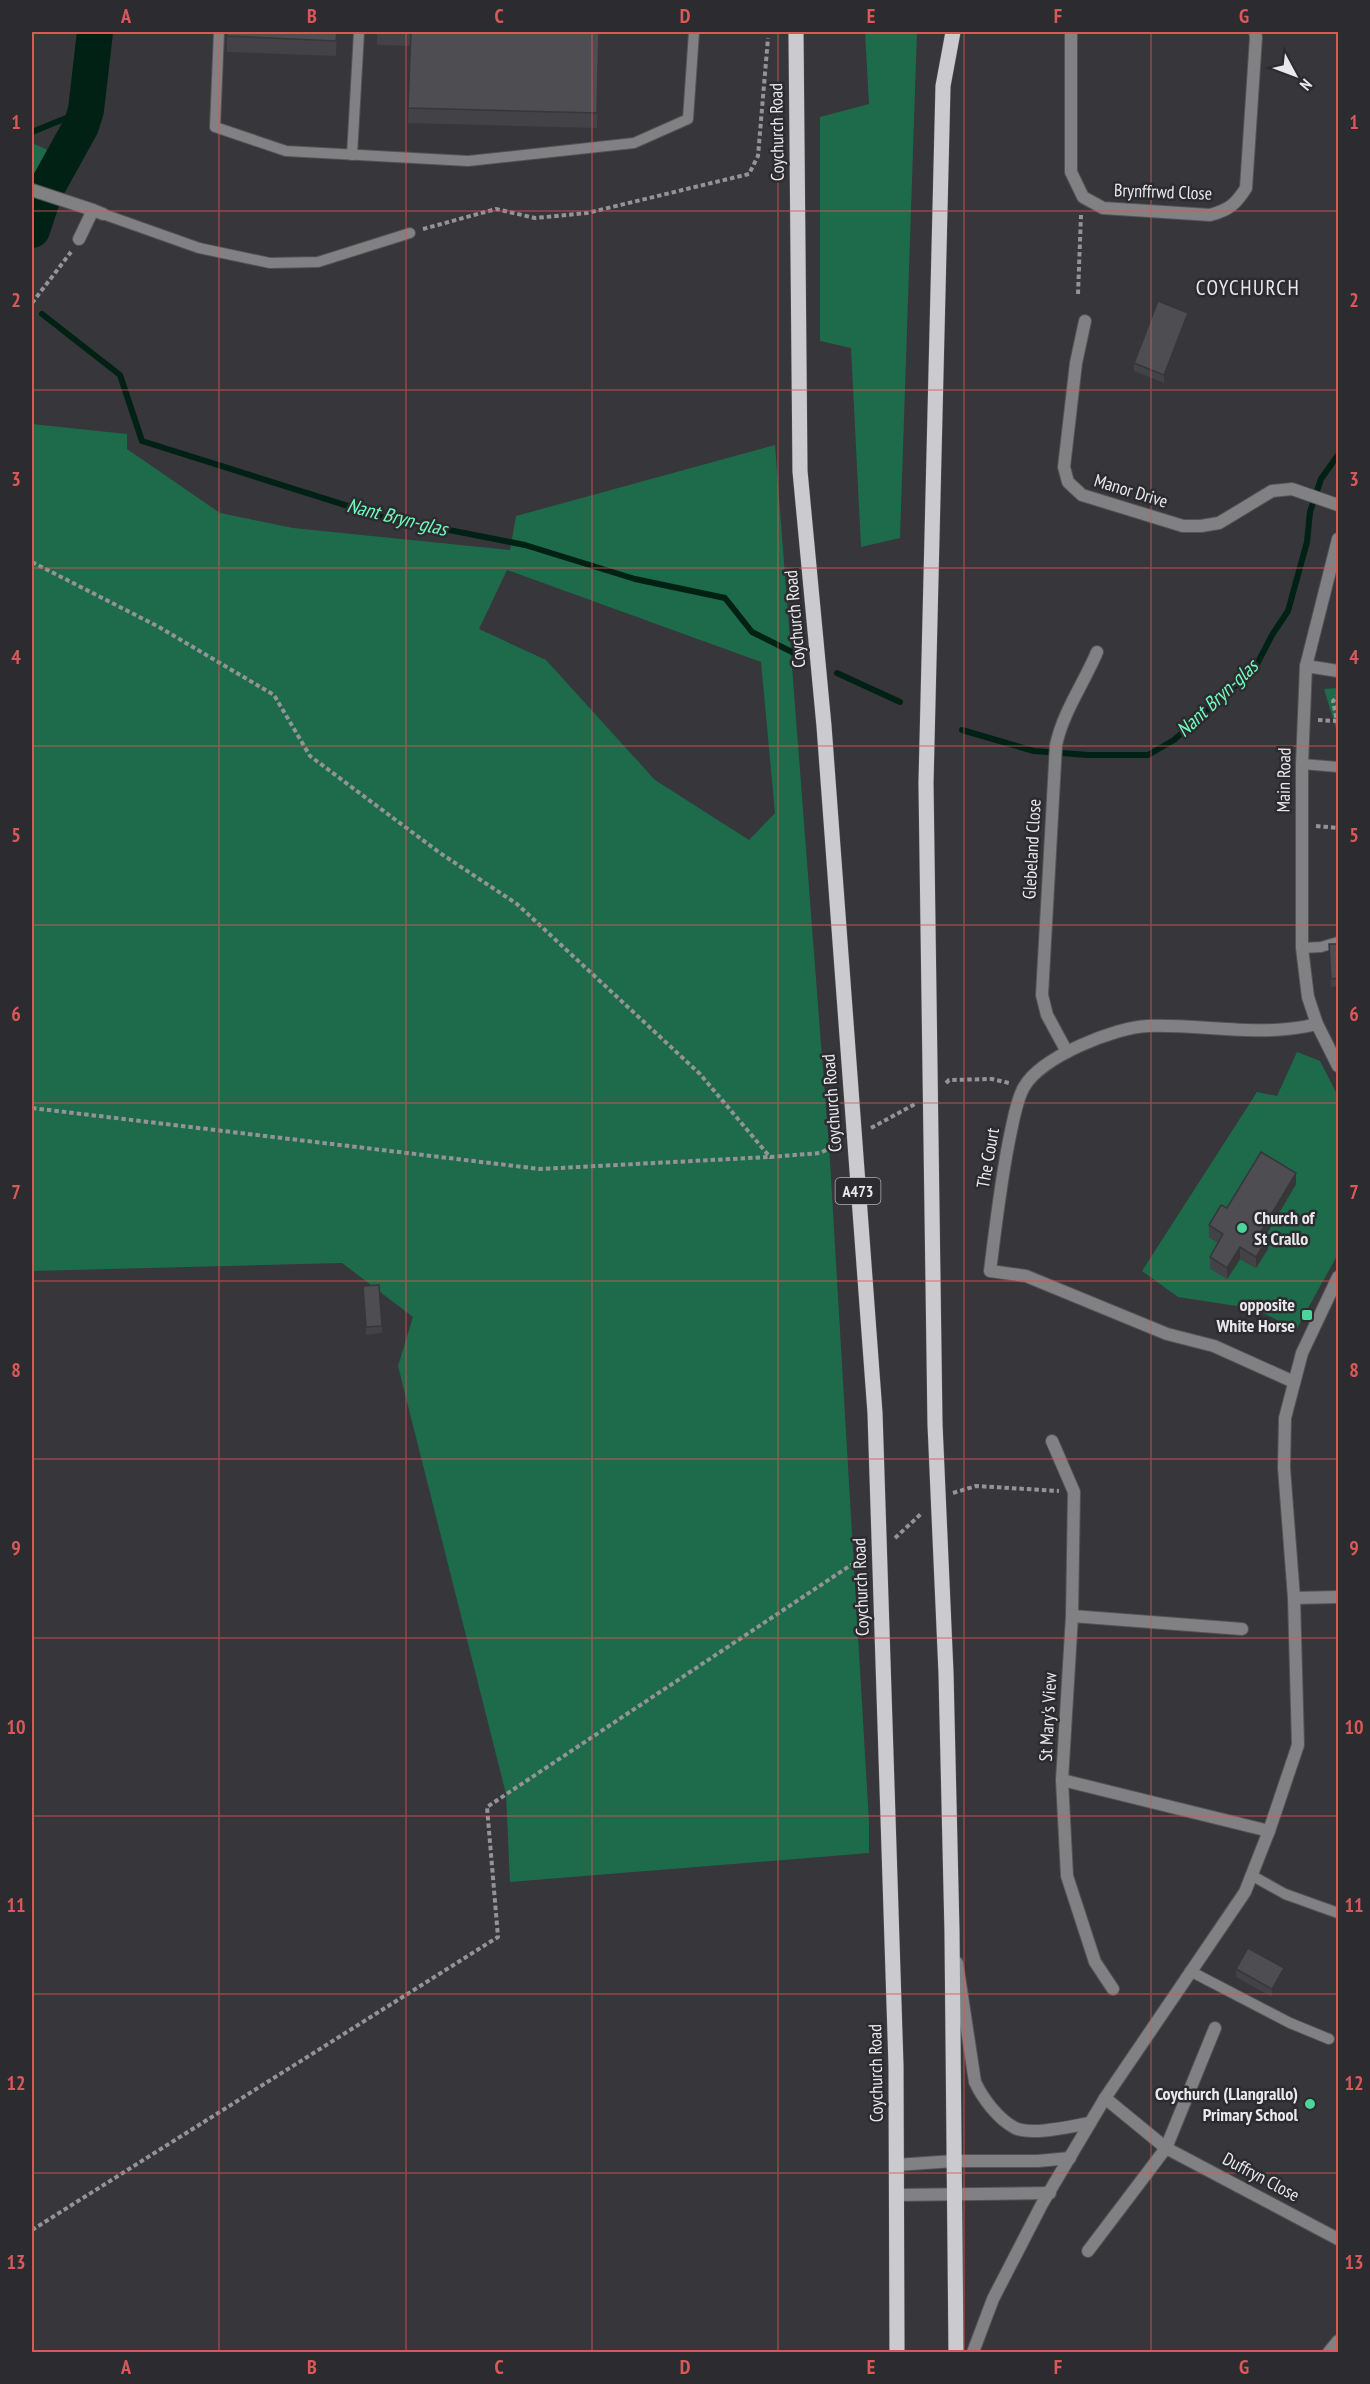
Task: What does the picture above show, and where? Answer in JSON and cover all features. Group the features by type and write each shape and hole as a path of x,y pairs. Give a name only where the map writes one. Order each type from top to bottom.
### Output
{"main road":[{"name":"Coychurch Road","path":"796,32 800,471 824,726 875,1413 895,2054 897,2352"},
{"path":"953,32 943,86 926,783 938,1498 946,1673 952,1932 956,2352"}],"street":[{"name":"Brynffrwd Close","path":"1071,32 1071,172 1083,197 1103,208 1210,215 1225,211 1237,203 1245,188 1257,37 1255,32"},
{"path":"32,190 98,212 79,239"},
{"name":"Manor Drive","path":"1085,321 1076,363 1064,467 1068,482 1082,495 1183,526 1219,523 1272,491 1292,489 1338,505"},
{"name":"Main Road","path":"1317,1024 1308,997 1302,948 1302,764 1306,666 1338,539"},
{"name":"Glebeland Close","path":"1067,1052 1047,1014 1042,995 1056,745 1061,723 1087,677 1097,652"},
{"path":"1306,666 1338,671"},
{"path":"1317,1024 1338,1066"},
{"name":"The Court","path":"1294,1382 1214,1346 1167,1334 1026,1276 990,1271 1002,1171 1014,1117 1024,1087 1040,1071 1067,1052 1120,1030 1148,1026 1286,1031 1317,1024"},
{"path":"973,2352 993,2300 1050,2193 1105,2098 1245,1892 1269,1831 1298,1745 1294,1598 1284,1468 1286,1418 1302,1353 1338,1277"},
{"name":"St Mary's View","path":"1052,1441 1074,1492 1072,1617 1062,1780 1067,1876 1095,1962 1113,1989"},
{"path":"1294,1598 1338,1597"},
{"path":"1072,1617 1242,1629"},
{"path":"1062,1780 1269,1831"},
{"path":"952,1932 975,2082 983,2098 1016,2128 1035,2131 1090,2123"},
{"path":"1088,2252 1166,2148 1215,2028"},
{"name":"Duffryn Close","path":"1105,2098 1166,2148 1338,2238"},
{"path":"896,2165 1070,2158"},
{"path":"896,2195 1050,2193"},
{"path":"1329,2352 1338,2341"}],"lane":[{"path":"219,32 215,128 286,151 468,162 634,143 688,119 694,32"},
{"path":"352,155 359,32"},
{"path":"98,212 199,248 270,263 318,262 410,233"},
{"path":"1302,764 1338,766"},
{"path":"1302,948 1321,947 1338,942"},
{"path":"1251,1875 1285,1894 1338,1913"},
{"path":"1190,1971 1290,2023 1329,2039"}],"path":[{"path":"410,233 496,209 535,218 587,213 749,174 758,156 768,38"},
{"path":"1078,294 1081,215"},
{"path":"32,303 64,263 79,239"},
{"path":"32,562 159,627 274,695 310,756 440,853 517,904 700,1074 770,1157"},
{"path":"1317,720 1337,721 1333,701 1338,696"},
{"path":"1316,826 1338,828"},
{"path":"32,1108 540,1169 820,1153 930,1095 949,1080 992,1078 1024,1087"},
{"path":"32,2230 498,1937 487,1807 851,1565 879,1553 938,1498 976,1486 1074,1492"}],"green space":[{"path":"865,32 917,32 900,538 861,547 851,348 820,341 820,117 869,104"},
{"path":"32,143 52,152 32,199"},
{"path":"32,424 127,434 127,449 220,513 293,528 510,550 516,516 775,445 830,1161 869,1853 510,1882 506,1794 398,1366 413,1317 342,1263 32,1271","holes":["507,570 761,662 775,813 749,840 655,780 546,660 479,629"]},
{"path":"1338,688 1338,735 1324,689"},
{"path":"1297,1052 1320,1061 1338,1096 1338,1254 1296,1330 1256,1309 1178,1297 1142,1271 1257,1092 1277,1096","holes":["1296,1184 1260,1245 1256,1268 1240,1259 1227,1279 1223,1246 1209,1237"]}],"building":[{"path":"227,32 337,32 336,41 227,36"},
{"path":"411,32 599,32 597,113 408,108"},
{"path":"1158,301 1188,313 1164,375 1134,363"},
{"path":"1329,944 1338,944 1338,978 1331,979"},
{"name":"Church of St Crallo","path":"1261,1152 1296,1173 1260,1233 1268,1238 1256,1257 1240,1247 1227,1268 1210,1257 1223,1234 1209,1225 1221,1205 1227,1208"},
{"path":"379,1285 382,1326 366,1327 363,1286"},
{"path":"1248,1948 1284,1968 1272,1989 1236,1969"}],"waterway":[{"path":"32,230 45,191 81,126 86,110 95,32"},
{"path":"32,132 86,110"},
{"name":"Nant Bryn-glas","path":"42,314 120,375 142,441 383,517 525,545 635,579 725,598 752,632 800,656"},
{"name":"Nant Bryn-glas","path":"962,730 1034,751 1088,755 1148,755 1174,740 1255,668 1272,635 1288,611 1307,542 1310,512 1321,479 1338,455"},
{"name":"Nant Bryn-glas","path":"837,673 900,702"}],"place":[{"name":"Church of St Crallo","path":"1242,1228"},
{"name":"opposite White Horse","path":"1307,1315"},
{"name":"Coychurch (Llangrallo) Primary School","path":"1310,2104"}],"district":[{"name":"COYCHURCH","path":"1248,288"}]}
